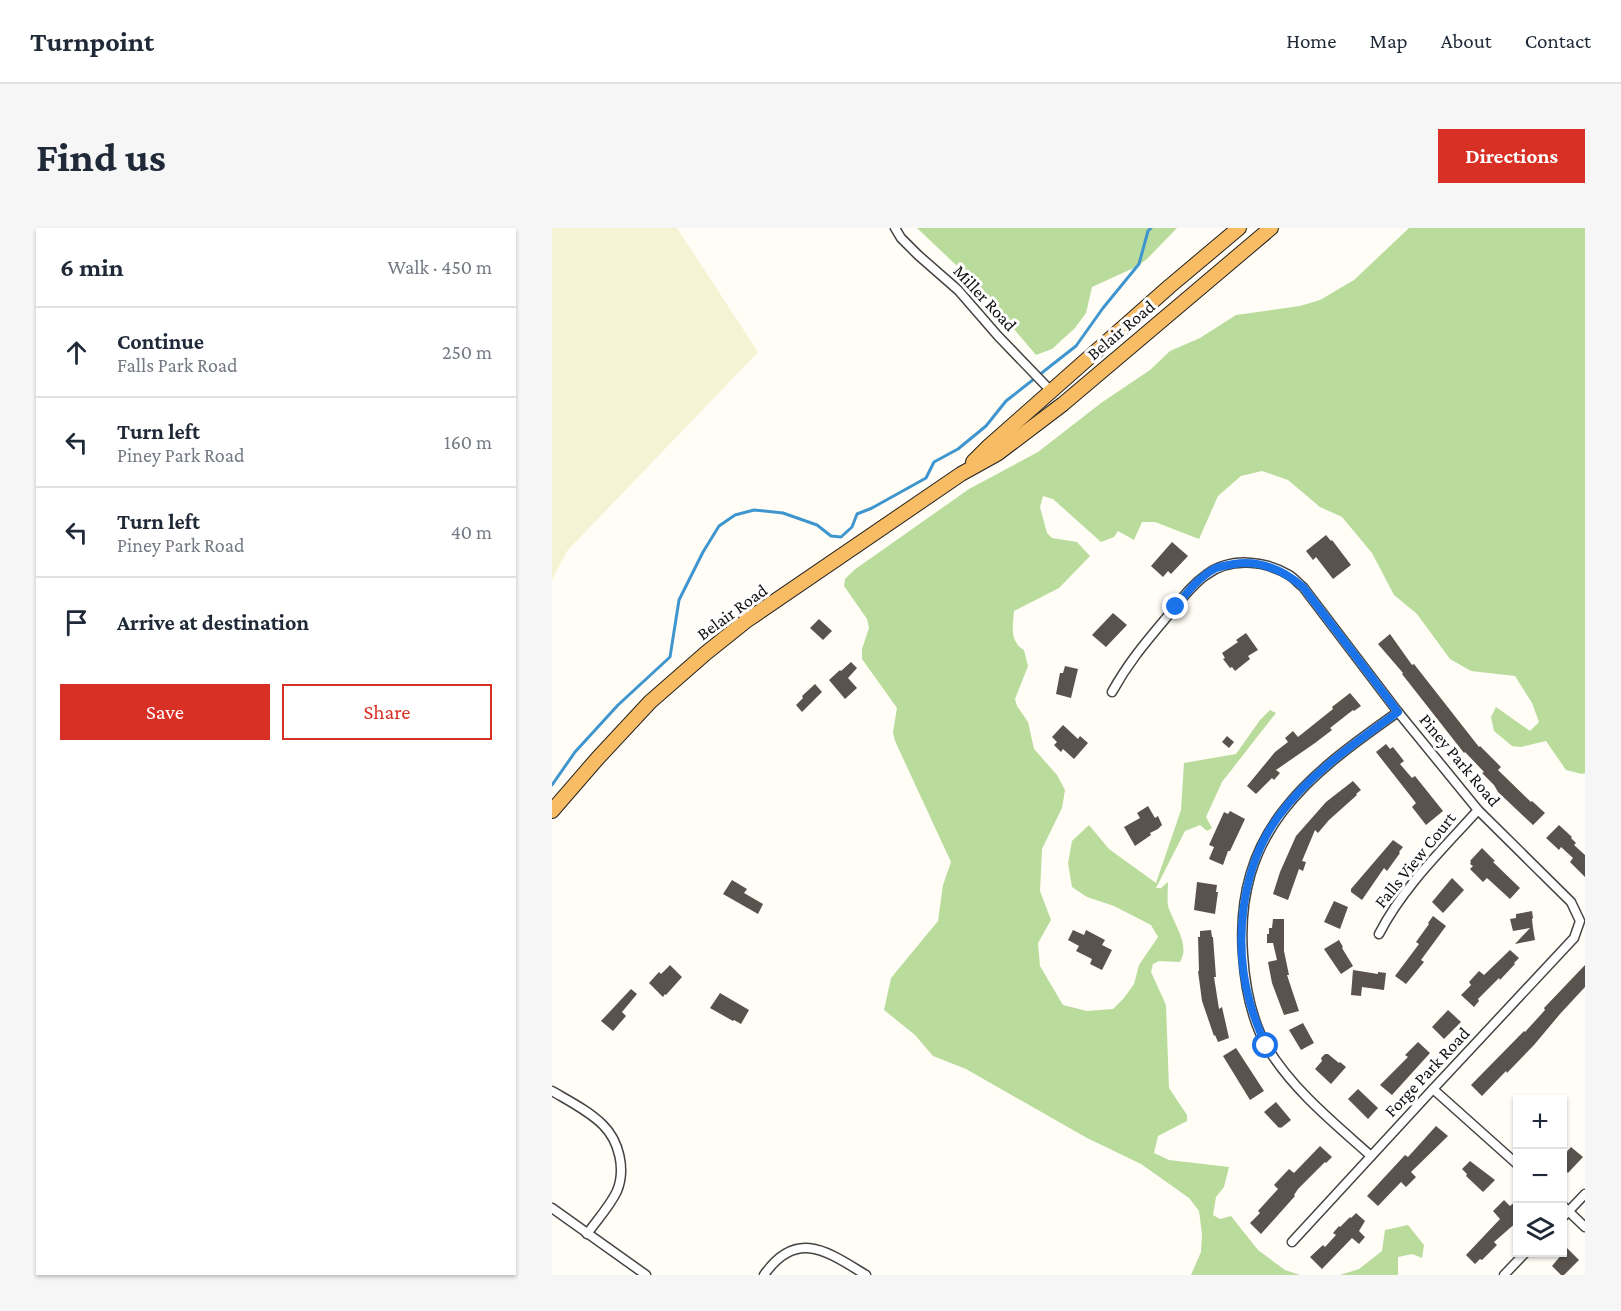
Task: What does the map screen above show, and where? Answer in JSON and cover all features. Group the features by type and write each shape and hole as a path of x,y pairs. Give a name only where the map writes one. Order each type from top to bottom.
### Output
{"highway":[{"name":"Belair Road","path":"961,474 1051,391 1239,228"},
{"name":"Belair Road","path":"552,811 650,702 706,653 746,621 961,474 997,454 1063,404 1272,228"},
{"path":"1051,391 1063,404"}],"street":[{"name":"Miller Road","path":"895,228 901,238 918,255 958,290 1051,391"},
{"name":"Piney Park Road","path":"1112,692 1141,646 1191,588 1218,567 1244,562 1255,563 1290,575 1303,587 1398,712 1479,810 1571,902 1580,921"},
{"path":"1371,1156 1308,1098 1266,1046 1249,1002 1244,973 1242,920 1244,897 1256,859 1276,819 1323,768 1398,712"},
{"name":"Falls View Court","path":"1379,934 1413,883 1479,810"},
{"name":"Forge Park Road","path":"1292,1242 1574,938 1580,921"},
{"path":"1433,1089 1513,1161"},
{"path":"552,1090 602,1124 611,1136 619,1155 620,1178 617,1190 587,1234"},
{"path":"1567,1209 1585,1194"},
{"path":"552,1208 646,1275"},
{"path":"1567,1213 1585,1227"},
{"path":"764,1275 783,1255 802,1248 822,1250 866,1275"},
{"path":"1504,1275 1521,1257"}],"shaded area":[{"path":"552,228 677,228 758,352 567,551 552,580"}],"green space":[{"path":"917,228 1177,228 1136,267 1092,287 1086,313 1075,328 1052,349 1036,355 975,283"},
{"path":"1409,228 1585,228 1585,773 1566,770 1546,741 1521,747 1512,746 1494,731 1491,717 1496,707 1530,731 1539,722 1532,703 1515,676 1471,671 1450,659 1417,614 1394,595 1372,553 1342,517 1320,507 1288,480 1262,471 1241,476 1218,496 1199,539 1155,522 1142,522 1134,540 1118,531 1114,537 1101,542 1053,499 1043,496 1040,507 1047,533 1052,538 1077,542 1090,556 1059,588 1014,611 1014,637 1024,650 1028,666 1015,699 1028,722 1034,749 1057,775 1065,790 1062,808 1042,849 1040,891 1051,920 1038,943 1040,966 1063,1005 1087,1011 1113,1009 1134,984 1139,965 1158,937 1151,925 1114,906 1087,897 1072,887 1068,863 1072,841 1089,825 1109,849 1156,883 1181,810 1184,763 1236,754 1260,720 1270,710 1276,713 1222,782 1206,817 1212,828 1207,831 1200,825 1185,831 1156,888 1161,888 1168,882 1168,906 1180,934 1183,948 1180,962 1159,961 1153,964 1151,972 1166,1005 1169,1088 1187,1115 1187,1121 1158,1136 1154,1153 1169,1160 1229,1167 1224,1187 1216,1197 1213,1215 1220,1219 1231,1216 1258,1250 1285,1270 1300,1275 1191,1275 1201,1252 1202,1234 1199,1211 1189,1198 1141,1164 1087,1138 966,1069 933,1056 915,1035 884,1010 891,978 938,921 943,885 951,862 895,741 893,732 897,708 862,659 862,649 869,628 867,619 844,586 845,579 854,570 969,489 1038,452 1101,403 1150,370 1170,351 1200,338 1236,315 1300,306 1320,300 1354,280"},
{"path":"1408,1225 1424,1245 1422,1258 1412,1254 1398,1257 1398,1275 1340,1275 1359,1269 1382,1251 1385,1230"}],"building":[{"path":"1326,535 1351,565 1333,579 1316,557 1313,560 1306,551"},
{"path":"1172,542 1188,556 1171,574 1168,571 1163,577 1151,566"},
{"path":"1113,613 1127,625 1106,647 1092,635"},
{"path":"819,619 832,631 823,640 810,628"},
{"path":"1246,633 1258,650 1248,656 1250,659 1235,671 1223,659 1225,658 1222,653"},
{"path":"1390,634 1412,665 1414,664 1479,747 1501,767 1498,770 1545,813 1533,825 1498,792 1482,773 1484,772 1464,753 1378,644"},
{"path":"851,662 857,668 848,678 857,688 845,699 829,680"},
{"path":"1065,666 1078,669 1071,698 1056,694 1060,673 1063,673"},
{"path":"815,684 822,692 802,712 796,705"},
{"path":"1350,693 1361,706 1330,728 1332,730 1315,743 1276,770 1280,773 1256,794 1247,786 1275,752 1288,742 1285,738 1293,731 1298,737"},
{"path":"1063,725 1078,739 1080,736 1088,743 1074,759 1063,749 1061,752 1054,745 1057,742 1052,737"},
{"path":"1227,736 1234,742 1229,748 1222,742"},
{"path":"1386,744 1390,749 1393,747 1404,761 1400,764 1412,778 1415,776 1443,811 1426,825 1412,807 1416,803 1376,752"},
{"path":"1353,781 1361,790 1318,833 1315,830 1302,861 1306,862 1303,871 1299,869 1288,900 1273,894 1296,836 1326,802"},
{"path":"1148,806 1155,818 1158,816 1162,825 1135,846 1124,827 1140,818 1137,813"},
{"path":"1230,811 1245,819 1223,865 1209,859 1214,847 1209,845 1224,812 1228,814"},
{"path":"1559,825 1572,837 1576,843 1574,845 1585,855 1585,877 1570,862 1573,858 1561,847 1559,850 1546,838"},
{"path":"1393,840 1403,847 1400,853 1387,871 1384,868 1362,900 1351,892 1351,889"},
{"path":"1482,848 1520,888 1510,899 1487,878 1483,882 1470,869 1473,866 1470,861"},
{"path":"1452,878 1464,890 1443,913 1432,902"},
{"path":"732,880 747,889 744,893 763,904 758,914 723,894"},
{"path":"1197,882 1217,885 1215,914 1194,910"},
{"path":"1334,901 1348,907 1340,929 1324,922"},
{"path":"1532,911 1535,940 1515,944 1530,928 1513,931 1510,919 1516,918 1516,914"},
{"path":"1433,916 1446,926 1421,960 1424,962 1406,984 1395,976 1419,944 1416,942"},
{"path":"1273,919 1284,919 1284,951 1289,975 1287,975 1299,1011 1284,1015 1272,983 1268,962 1277,960 1273,943 1267,943 1267,934 1269,934 1269,928 1272,928"},
{"path":"1073,930 1084,935 1086,930 1105,940 1102,945 1112,950 1102,970 1090,964 1092,959 1076,951 1079,946 1068,940"},
{"path":"1211,930 1219,1009 1222,1007 1229,1038 1218,1042 1202,1001 1198,971 1198,937 1200,937 1200,931"},
{"path":"1339,940 1353,966 1341,974 1324,949"},
{"path":"1510,950 1519,958 1500,980 1499,978 1478,999 1474,1007 1461,995 1471,985 1469,982 1479,971 1484,975"},
{"path":"670,965 682,977 663,997 649,983 659,972 661,974"},
{"path":"1585,965 1585,987 1534,1045 1482,1096 1471,1085 1525,1032 1545,1010 1544,1008"},
{"path":"1353,970 1386,973 1384,990 1362,987 1361,996 1351,995"},
{"path":"631,989 637,994 622,1012 626,1016 613,1031 601,1021"},
{"path":"720,993 749,1010 741,1024 710,1008"},
{"path":"1448,1010 1461,1022 1444,1039 1432,1027"},
{"path":"1303,1023 1314,1043 1301,1050 1289,1030"},
{"path":"1418,1042 1430,1053 1392,1095 1380,1085 1408,1057 1405,1055"},
{"path":"1236,1048 1264,1091 1250,1100 1223,1056"},
{"path":"1325,1054 1346,1067 1331,1084 1315,1069"},
{"path":"1358,1089 1378,1108 1368,1119 1348,1099"},
{"path":"1276,1102 1291,1120 1281,1128 1264,1112"},
{"path":"1436,1126 1448,1136 1411,1172 1416,1177 1406,1187 1401,1182 1378,1206 1367,1196 1405,1155 1408,1157"},
{"path":"1320,1146 1332,1157 1298,1189 1295,1196 1261,1234 1250,1223 1278,1189 1274,1185 1289,1169 1294,1173"},
{"path":"1571,1147 1583,1157 1568,1173 1567,1172 1567,1152"},
{"path":"1470,1161 1495,1180 1483,1192 1462,1169"},
{"path":"1504,1200 1510,1206 1513,1203 1513,1225 1494,1242 1497,1245 1475,1264 1466,1255 1500,1219 1493,1211"},
{"path":"1356,1213 1365,1221 1359,1231 1365,1237 1359,1244 1352,1238 1322,1269 1310,1257 1323,1245 1325,1247 1336,1235 1333,1233 1339,1226"},
{"path":"1567,1248 1579,1260 1564,1275 1552,1266 1560,1257 1567,1257"}],"waterway":[{"path":"552,785 575,752 618,705 670,657 679,600 719,526 735,515 754,510 783,513 817,525 831,536 841,537 852,527 857,514 926,478 934,462 958,449 986,426 1006,401 1076,346 1139,264 1148,231 1151,228"}],"route":[{"path":"1176,607 1191,588 1218,567 1244,562 1255,563 1290,575 1303,587 1398,712 1358,740 1305,786 1276,819 1256,859 1244,897 1242,943 1249,1002 1266,1046"}]}
